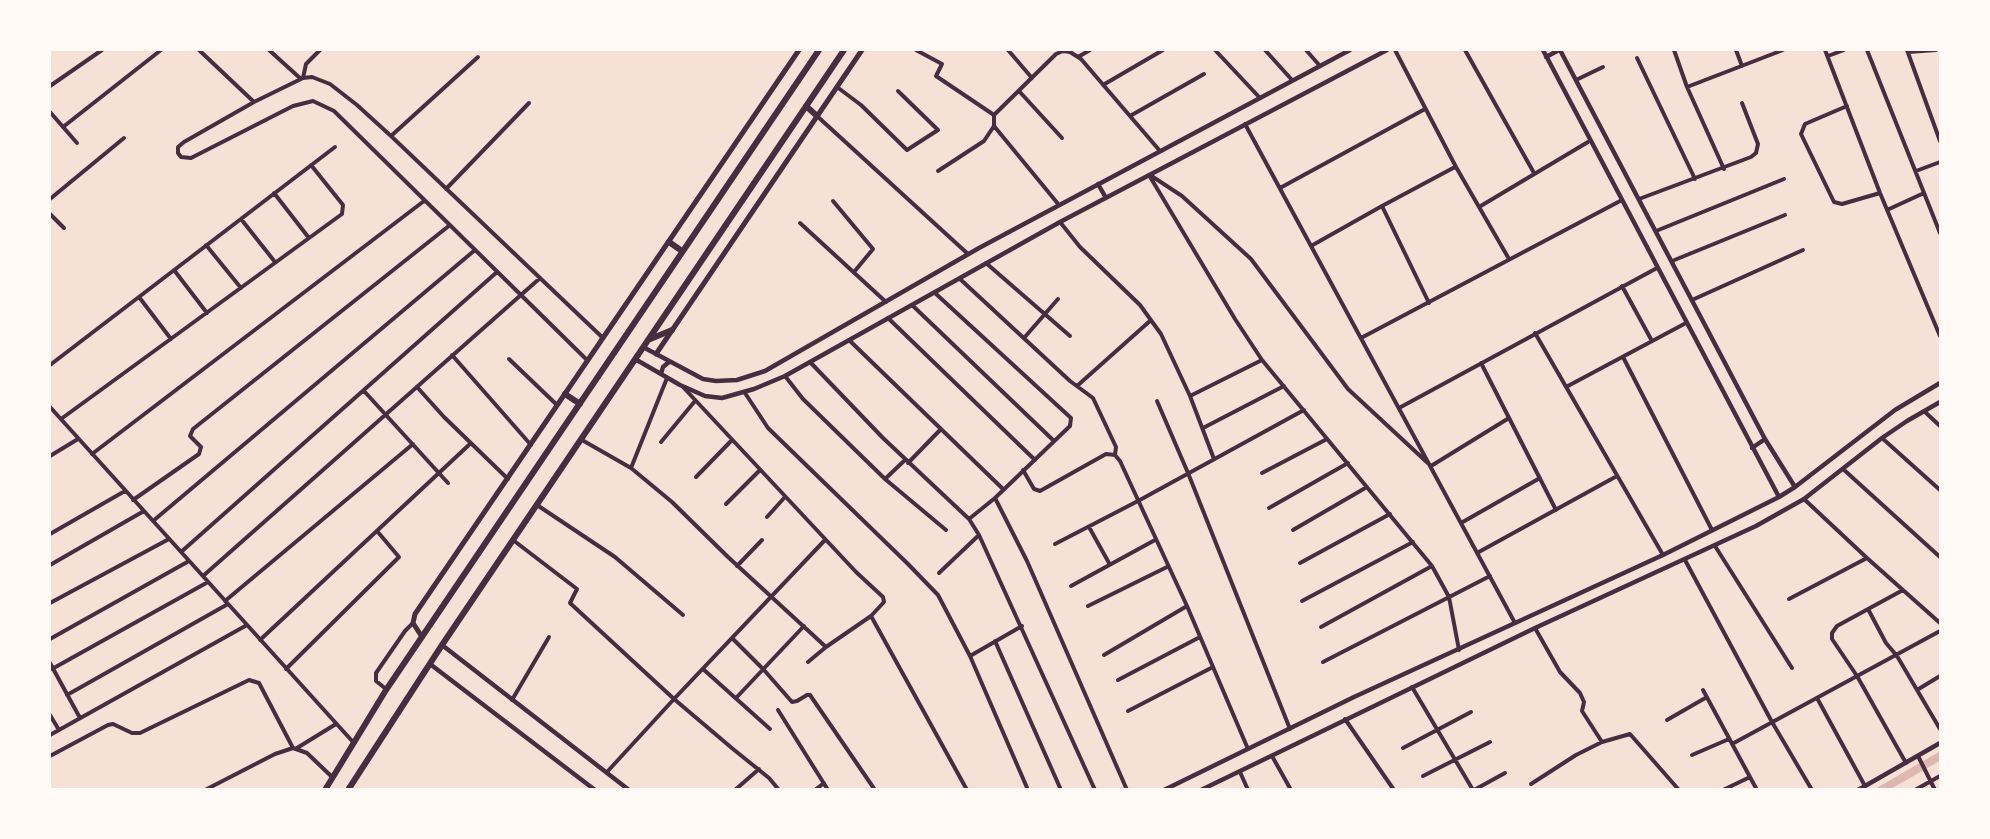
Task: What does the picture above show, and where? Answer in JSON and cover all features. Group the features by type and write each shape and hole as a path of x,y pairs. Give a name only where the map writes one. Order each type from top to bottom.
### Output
{"highway":[{"path":"325,789 386,690 819,50"},
{"path":"348,789 442,645 844,50"},
{"path":"806,106 817,116"},
{"path":"669,242 682,251"},
{"path":"648,340 672,330"},
{"path":"565,394 580,404"},
{"path":"319,789 331,776"}],"main road":[{"path":"422,637 413,622 415,614 799,50"},
{"path":"656,354 862,50"}],"street":[{"path":"50,86 102,50"},
{"path":"63,127 161,50"},
{"path":"199,50 254,102"},
{"path":"269,50 302,78"},
{"path":"302,78 306,64 320,50"},
{"path":"916,50 942,64 936,76 994,115"},
{"path":"1008,50 1032,78"},
{"path":"1078,57 1090,50"},
{"path":"1103,85 1163,50"},
{"path":"1215,50 1260,98"},
{"path":"1265,50 1292,80"},
{"path":"1306,50 1320,66"},
{"path":"643,347 703,379 727,381 747,378 765,371 968,254 1348,50"},
{"path":"635,359 696,393 722,398 745,393 785,376 1060,222 1388,50"},
{"path":"1395,50 1455,167 1509,259"},
{"path":"1465,50 1534,173"},
{"path":"1543,50 1779,496"},
{"path":"1546,57 1560,50 1765,440 1795,487"},
{"path":"1675,50 1687,87 1724,169"},
{"path":"1736,50 1742,66"},
{"path":"1687,87 1783,50"},
{"path":"1825,50 1880,193 1941,336"},
{"path":"1828,56 1844,50"},
{"path":"1867,50 1941,233"},
{"path":"1936,50 1908,51 1941,141"},
{"path":"938,171 984,141 994,126 994,115 1056,54 1063,51 1078,57 1160,151"},
{"path":"391,136 478,57"},
{"path":"1637,58 1695,180"},
{"path":"1576,80 1604,67"},
{"path":"1130,116 1204,74"},
{"path":"588,361 334,111 313,101 293,106 191,158 181,157 178,147 254,102 302,78 320,80 340,90 391,136 603,338"},
{"path":"837,87 861,105 908,150 938,130 898,91"},
{"path":"1018,91 1062,138"},
{"path":"446,189 529,103"},
{"path":"1639,199 1724,169 1756,153 1758,144 1742,103"},
{"path":"1847,106 1805,124 1801,134 1834,202 1842,204 1880,193"},
{"path":"1280,188 1425,109"},
{"path":"50,112 77,142"},
{"path":"817,116 968,254"},
{"path":"1245,124 1515,623"},
{"path":"994,126 1059,205"},
{"path":"50,198 124,138"},
{"path":"1479,207 1588,142"},
{"path":"50,365 335,147"},
{"path":"1916,171 1941,162"},
{"path":"61,420 342,214 343,205 311,165"},
{"path":"1311,246 1455,167"},
{"path":"1149,175 1262,360 1432,566 1449,597 1459,650"},
{"path":"1149,175 1182,196 1251,259 1347,389 1431,466"},
{"path":"1656,231 1784,179"},
{"path":"1098,184 1106,198"},
{"path":"274,193 309,238"},
{"path":"1887,210 1924,193"},
{"path":"1361,338 1622,200"},
{"path":"92,454 424,201"},
{"path":"832,201 873,249 854,272"},
{"path":"1382,206 1429,303"},
{"path":"50,214 64,228"},
{"path":"1672,261 1785,214"},
{"path":"241,219 275,262"},
{"path":"1060,222 1080,247 1134,299 1161,334 1190,396 1214,459"},
{"path":"800,223 886,302"},
{"path":"133,500 199,454 201,447 190,436 193,429 450,225"},
{"path":"206,245 241,288"},
{"path":"153,521 475,250"},
{"path":"1692,300 1803,250"},
{"path":"986,263 1070,336"},
{"path":"1399,408 1658,268"},
{"path":"174,270 207,313"},
{"path":"181,552 498,272"},
{"path":"202,576 539,279"},
{"path":"960,279 1093,398 1116,447 1115,455"},
{"path":"1622,286 1652,341"},
{"path":"935,293 1071,418 1070,426 995,498 969,519"},
{"path":"139,297 171,339"},
{"path":"1024,338 1058,299"},
{"path":"912,305 1053,440"},
{"path":"888,318 1035,460"},
{"path":"1077,386 1151,320"},
{"path":"1566,387 1686,323"},
{"path":"1535,333 1663,555"},
{"path":"849,340 1003,489"},
{"path":"452,355 531,445"},
{"path":"1623,357 1712,530"},
{"path":"509,359 558,405"},
{"path":"1190,396 1262,360"},
{"path":"810,361 907,461 969,519 979,535 1022,626 1095,789"},
{"path":"661,374 663,367 669,362"},
{"path":"1480,363 1556,510"},
{"path":"785,376 803,399 885,479 946,530"},
{"path":"631,468 667,378"},
{"path":"1164,789 1663,555 1779,496 1795,487 1894,410 1941,383"},
{"path":"680,385 825,540 883,597 884,602 871,616 808,662"},
{"path":"1203,428 1284,386"},
{"path":"417,387 508,479"},
{"path":"364,391 448,483"},
{"path":"745,393 768,428 938,595 970,656 1028,789"},
{"path":"661,442 695,401"},
{"path":"1157,401 1290,729"},
{"path":"1201,789 1535,627 1756,526 1804,499 1882,438 1941,402"},
{"path":"50,407 353,742"},
{"path":"1055,544 1304,410"},
{"path":"1924,411 1941,426"},
{"path":"1431,466 1509,418"},
{"path":"885,479 941,429"},
{"path":"1882,438 1941,490"},
{"path":"50,456 78,439"},
{"path":"1262,473 1328,439"},
{"path":"582,440 631,468 672,502 737,566 826,647"},
{"path":"696,477 732,440"},
{"path":"1752,448 1765,440"},
{"path":"260,640 471,443"},
{"path":"67,695 227,603 413,444"},
{"path":"1023,470 1034,489 1041,491 1106,454 1115,455 1120,461 1200,636 1248,750"},
{"path":"1269,508 1348,463"},
{"path":"1843,469 1941,557"},
{"path":"726,504 760,470"},
{"path":"1477,553 1617,476"},
{"path":"1461,523 1540,478"},
{"path":"1293,530 1367,487"},
{"path":"50,534 126,491"},
{"path":"767,517 785,497"},
{"path":"995,498 1027,561 1127,789"},
{"path":"1804,499 1941,623"},
{"path":"537,506 615,557 683,615"},
{"path":"50,565 144,511"},
{"path":"1300,563 1390,514"},
{"path":"1089,526 1109,564"},
{"path":"286,669 399,557 377,531"},
{"path":"939,573 979,535"},
{"path":"50,603 170,539"},
{"path":"513,540 578,589 570,603 674,699 769,778 779,789"},
{"path":"737,566 762,540"},
{"path":"607,772 825,540"},
{"path":"1071,586 1155,540"},
{"path":"1302,601 1413,542"},
{"path":"1714,546 1792,668"},
{"path":"1789,599 1867,558"},
{"path":"1685,560 1772,722 1812,789"},
{"path":"50,639 189,561"},
{"path":"1321,627 1432,566"},
{"path":"1088,606 1167,567"},
{"path":"1323,662 1490,576"},
{"path":"52,669 208,582"},
{"path":"1903,590 1837,626 1832,633 1832,639 1857,676 1906,763"},
{"path":"1104,655 1186,606"},
{"path":"1868,609 1886,643 1897,656 1941,729"},
{"path":"871,616 967,789"},
{"path":"386,690 376,681 376,673 413,622"},
{"path":"50,735 247,625"},
{"path":"736,698 765,670 804,626"},
{"path":"970,656 1022,626"},
{"path":"1535,627 1560,672 1580,693 1584,702 1582,711 1602,742"},
{"path":"1732,744 1941,631"},
{"path":"1118,680 1200,636"},
{"path":"512,700 549,637"},
{"path":"732,638 765,670 792,702 810,695 875,789"},
{"path":"994,641 1061,789"},
{"path":"442,645 629,789"},
{"path":"50,663 80,718"},
{"path":"430,664 595,789"},
{"path":"1128,711 1213,667"},
{"path":"703,669 770,729"},
{"path":"1917,690 1941,676"},
{"path":"50,756 108,725 113,724 132,733 140,733 249,680 259,683 295,748 307,753 331,776"},
{"path":"1412,686 1474,789 1505,773"},
{"path":"1703,690 1756,789"},
{"path":"1667,720 1707,697"},
{"path":"1354,698 1362,710"},
{"path":"1817,698 1865,786"},
{"path":"778,710 828,789"},
{"path":"1403,748 1472,712"},
{"path":"50,715 59,730"},
{"path":"1345,718 1394,789"},
{"path":"205,789 275,754 295,748 336,724"},
{"path":"1531,784 1576,755 1602,742 1630,734 1679,789"},
{"path":"1692,755 1729,738"},
{"path":"1423,776 1490,742"},
{"path":"1858,789 1941,743"},
{"path":"1272,756 1291,789"},
{"path":"1918,756 1935,789"},
{"path":"735,789 759,770"},
{"path":"1240,772 1248,789"},
{"path":"1724,789 1750,777"},
{"path":"1916,789 1941,777"},
{"path":"815,789 824,783"}],"waterway":[{"path":"1881,790 1940,756"}]}
